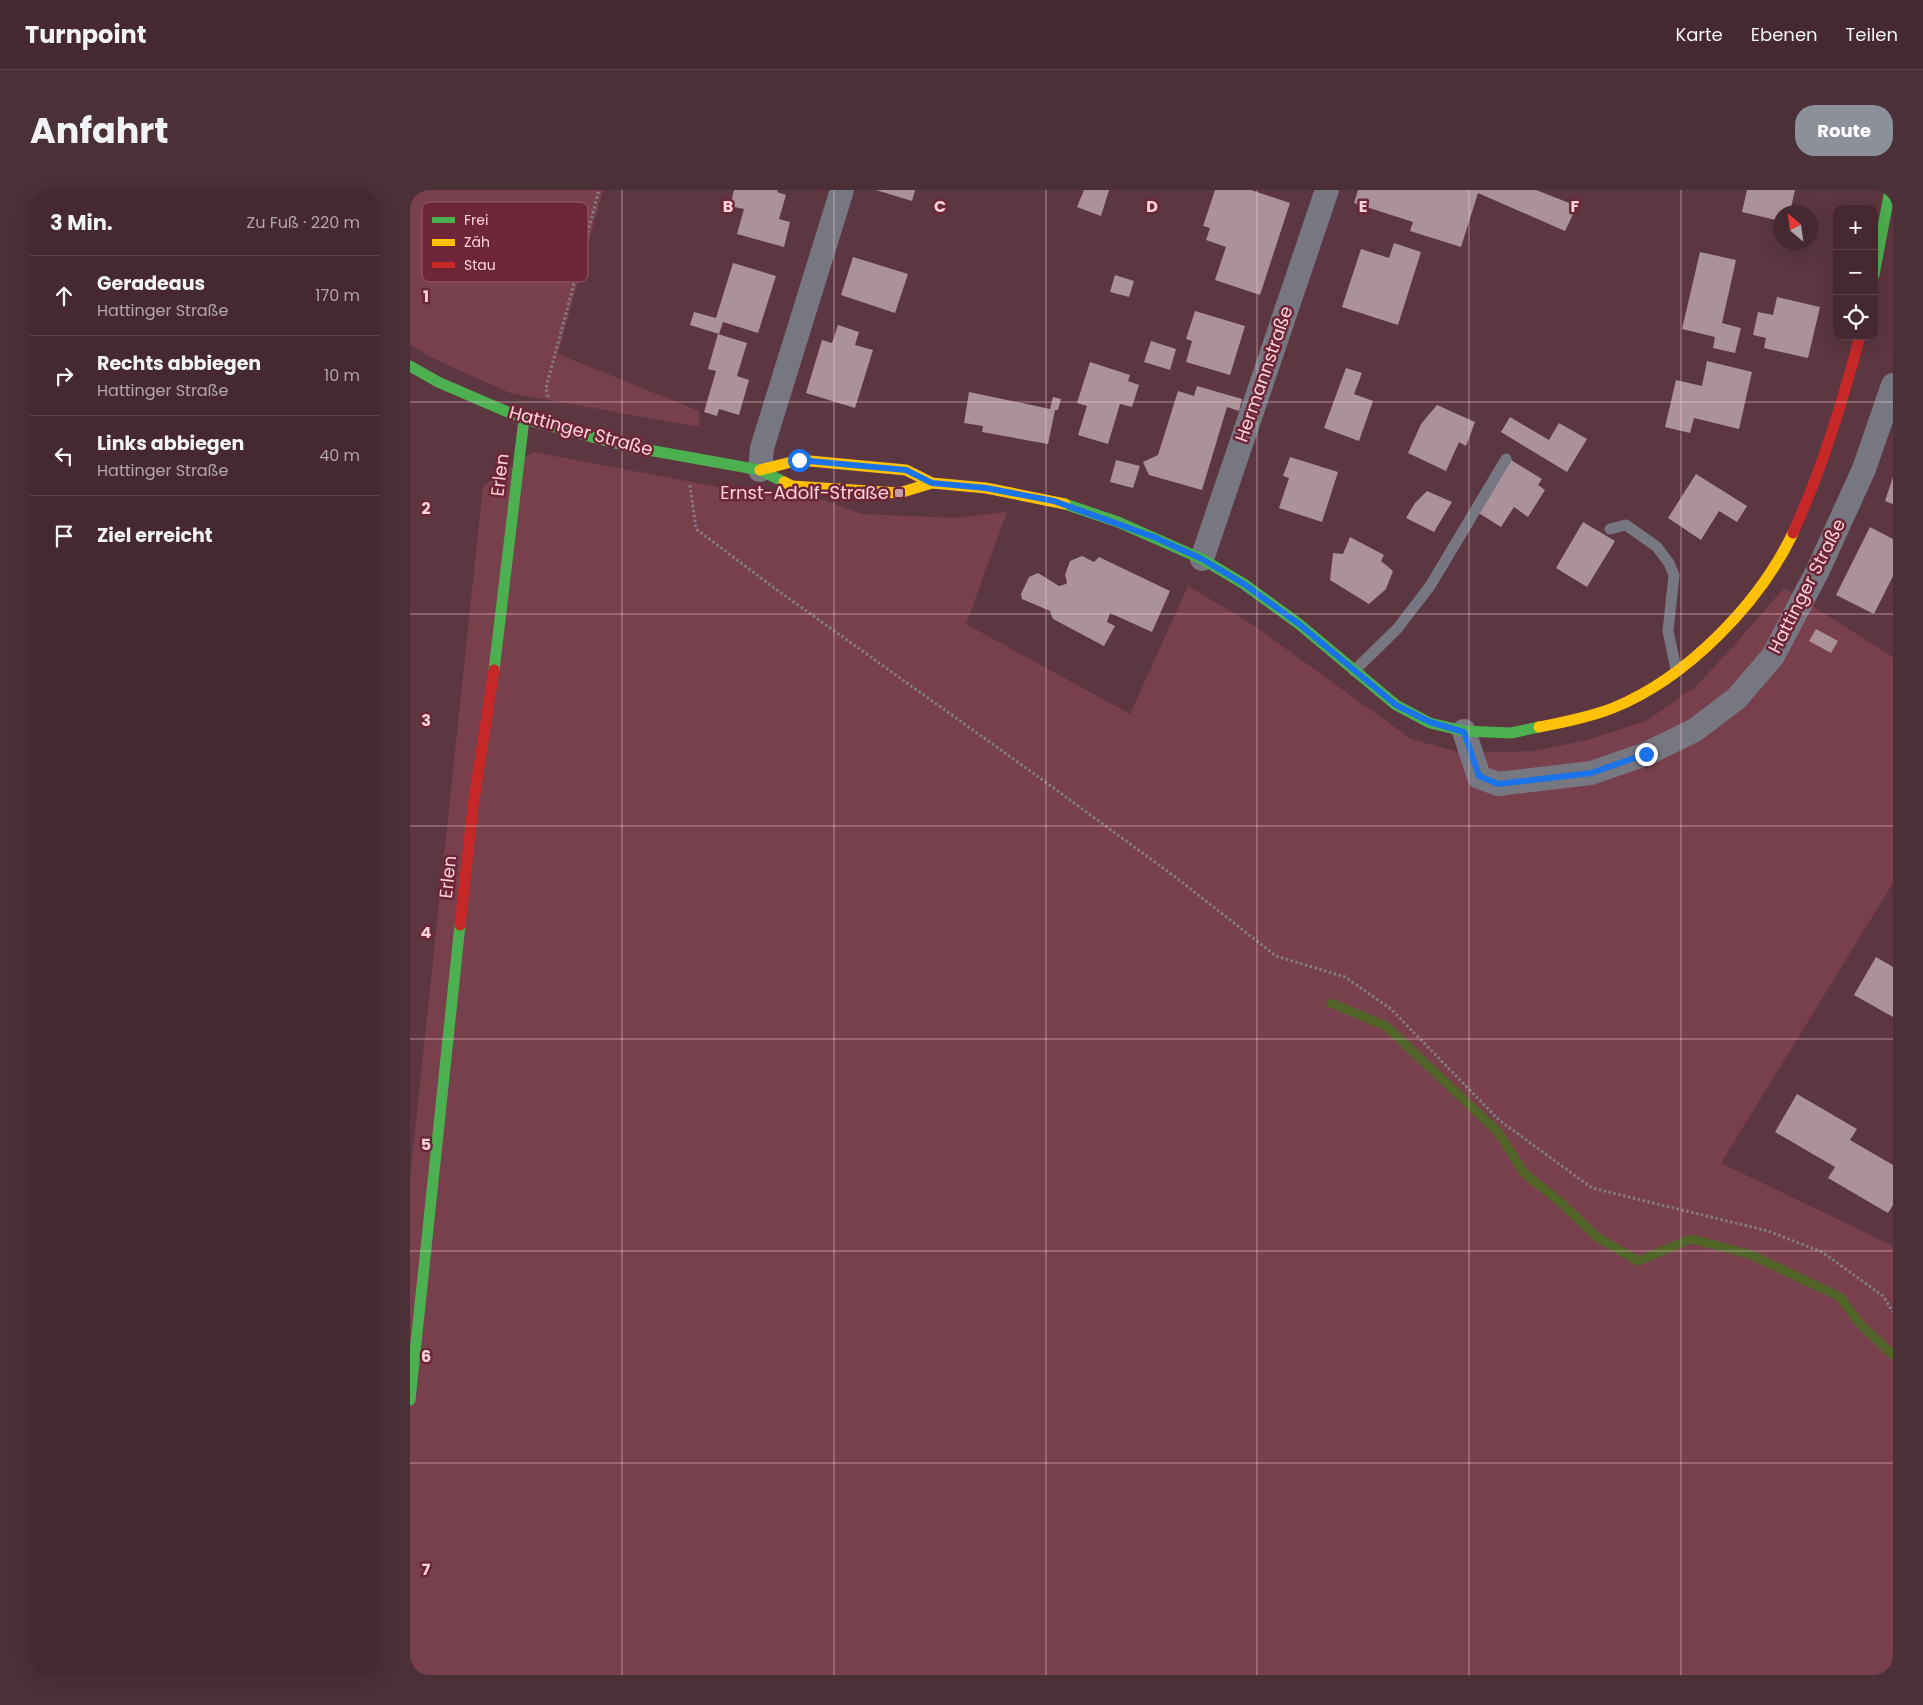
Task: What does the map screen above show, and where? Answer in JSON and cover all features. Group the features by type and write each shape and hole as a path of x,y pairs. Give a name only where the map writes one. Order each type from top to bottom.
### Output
{"main road":[{"path":"1878,254 1890,190"},
{"name":"Hattinger Straße","path":"410,366 438,382 524,419 626,446 760,470 792,486 899,492 932,483 986,488 1054,501 1127,526 1202,559 1244,584 1299,624 1396,705 1430,722 1464,732 1511,733 1568,721 1613,708 1640,694 1677,671 1716,638 1748,604 1776,564 1811,492 1837,420 1859,340"},
{"name":"Erlen","path":"410,1400 473,806 490,698 524,419"},
{"name":"Hattinger Straße","path":"760,470 799,460 906,470 932,483"}],"street":[{"path":"760,470 762,448 842,190"},
{"name":"Hermannstraße","path":"1202,559 1326,190"},
{"name":"Hattinger Straße","path":"1464,732 1479,776 1498,784 1591,773 1646,754 1695,730 1737,698 1773,656 1818,570 1864,469 1893,385"}],"lane":[{"path":"1354,671 1397,629 1430,586 1506,459"},
{"path":"1610,529 1626,525 1657,547 1669,563 1674,575 1668,631 1677,671"}],"path":[{"path":"588,231 599,190"},
{"path":"546,388 574,282"},
{"path":"686,457 696,529 777,590 1033,772 1174,876 1276,956 1346,978 1391,1009 1500,1120 1592,1188 1768,1231 1822,1252 1883,1296 1893,1312"}],"shaded area":[{"path":"410,190 603,190 588,245 588,202 422,202 422,282 578,282 558,354 699,411 699,427 510,393 430,357 410,344"},
{"path":"533,452 761,495 824,500 862,514 955,518 1007,512 966,624 1130,714 1188,586 1253,625 1411,739 1462,753 1534,751 1587,740 1646,721 1695,687 1784,588 1893,657 1893,883 1721,1163 1893,1246 1893,1675 410,1675 410,1179 483,486"}],"building":[{"path":"734,190 778,190 777,192 786,195 779,219 790,222 784,247 737,234 744,209 730,206"},
{"path":"876,190 915,190 912,201"},
{"path":"1084,190 1109,190 1101,216 1077,207"},
{"path":"1215,190 1251,190 1290,203 1260,295 1215,280 1226,247 1206,240 1210,228 1203,226"},
{"path":"1358,190 1536,190 1577,206 1565,231 1478,193 1461,247 1410,231 1413,222 1354,203"},
{"path":"1747,190 1795,190 1792,205 1773,205 1773,219 1742,212"},
{"path":"1394,243 1421,252 1398,325 1342,307 1361,249 1389,258"},
{"path":"1700,252 1736,260 1722,323 1741,328 1735,353 1713,348 1715,337 1682,329"},
{"path":"853,257 908,274 895,313 841,295"},
{"path":"733,263 776,276 758,333 723,322 719,334 690,325 694,312 716,318"},
{"path":"1115,275 1134,281 1129,297 1110,292"},
{"path":"1777,297 1820,307 1808,358 1764,348 1766,338 1753,335 1758,312 1773,315"},
{"path":"1195,311 1245,326 1230,375 1186,362 1192,341 1186,339"},
{"path":"838,325 859,332 855,345 873,350 855,408 806,393 822,340 832,343"},
{"path":"718,334 747,343 737,376 749,380 739,415 719,409 717,416 704,412 716,371 708,369"},
{"path":"1151,341 1176,349 1170,370 1144,362"},
{"path":"1707,361 1752,372 1739,429 1694,418 1690,433 1665,427 1676,380 1702,386"},
{"path":"1090,362 1130,375 1128,381 1139,385 1132,407 1120,404 1108,444 1078,435 1087,406 1077,403"},
{"path":"1346,368 1362,373 1354,394 1373,401 1359,441 1324,428"},
{"path":"1197,386 1242,399 1239,411 1227,407 1202,490 1149,475 1143,462 1158,455 1178,391 1194,396"},
{"path":"969,392 1050,409 1053,397 1061,399 1058,410 1055,410 1048,444 982,432 983,426 964,423"},
{"path":"1437,405 1475,422 1466,446 1459,442 1446,471 1408,453 1421,424"},
{"path":"1510,417 1549,440 1559,423 1587,439 1567,472 1501,432"},
{"path":"1290,457 1338,472 1322,522 1279,508 1289,478 1283,476"},
{"path":"1116,460 1140,466 1133,488 1110,482"},
{"path":"1511,460 1542,479 1538,485 1545,490 1528,517 1514,507 1501,527 1477,512"},
{"path":"1696,474 1747,506 1737,522 1719,511 1701,540 1668,518"},
{"path":"1893,477 1893,504 1885,501"},
{"path":"1427,491 1452,502 1434,532 1406,518 1415,503"},
{"path":"1583,522 1615,541 1587,587 1556,568"},
{"path":"1870,527 1893,539 1893,576 1874,614 1836,595"},
{"path":"1350,537 1384,555 1381,561 1393,571 1386,589 1369,604 1330,580 1333,553 1343,554"},
{"path":"1082,556 1094,562 1099,557 1170,591 1152,632 1110,613 1107,622 1115,626 1104,646 1053,619 1050,611 1022,599 1021,594 1029,577 1038,573 1059,586 1066,584 1065,575 1070,561"},
{"path":"1816,629 1838,641 1831,653 1809,641"},
{"path":"1876,957 1893,967 1893,1017 1854,995"},
{"path":"1797,1094 1857,1129 1850,1140 1893,1165 1893,1205 1888,1213 1828,1178 1835,1167 1775,1132"}],"waterway":[{"path":"1331,1003 1386,1026 1498,1132 1524,1173 1559,1201 1597,1237 1638,1261 1691,1239 1749,1254 1840,1297 1861,1325 1893,1355"}],"traffic: fast":[{"path":"1878,254 1890,190"},
{"path":"410,366 438,382 524,419 626,446 760,470 784,482"},
{"path":"494,670 524,419"},
{"path":"1065,504 1118,522 1202,559 1244,584 1299,624 1396,705 1430,723 1464,731 1511,733 1539,727"},
{"path":"410,1400 460,925"}],"traffic: slow":[{"path":"760,470 799,460 906,470 932,483"},
{"path":"784,482 792,486 899,493 932,483 986,488 1065,504"},
{"path":"1539,727 1586,717 1613,708 1641,695 1668,678 1694,658 1741,612 1779,560 1793,533"}],"traffic: jam":[{"path":"1793,533 1831,436 1859,340"},
{"path":"460,925 473,806 494,670"}],"place":[{"name":"Ernst-Adolf-Straße","path":"899,493"}],"route":[{"path":"799,460 906,470 932,483 986,488 1054,501 1118,522 1202,559 1244,584 1299,624 1396,705 1430,722 1464,732 1479,776 1498,784 1591,773 1646,754"}]}
